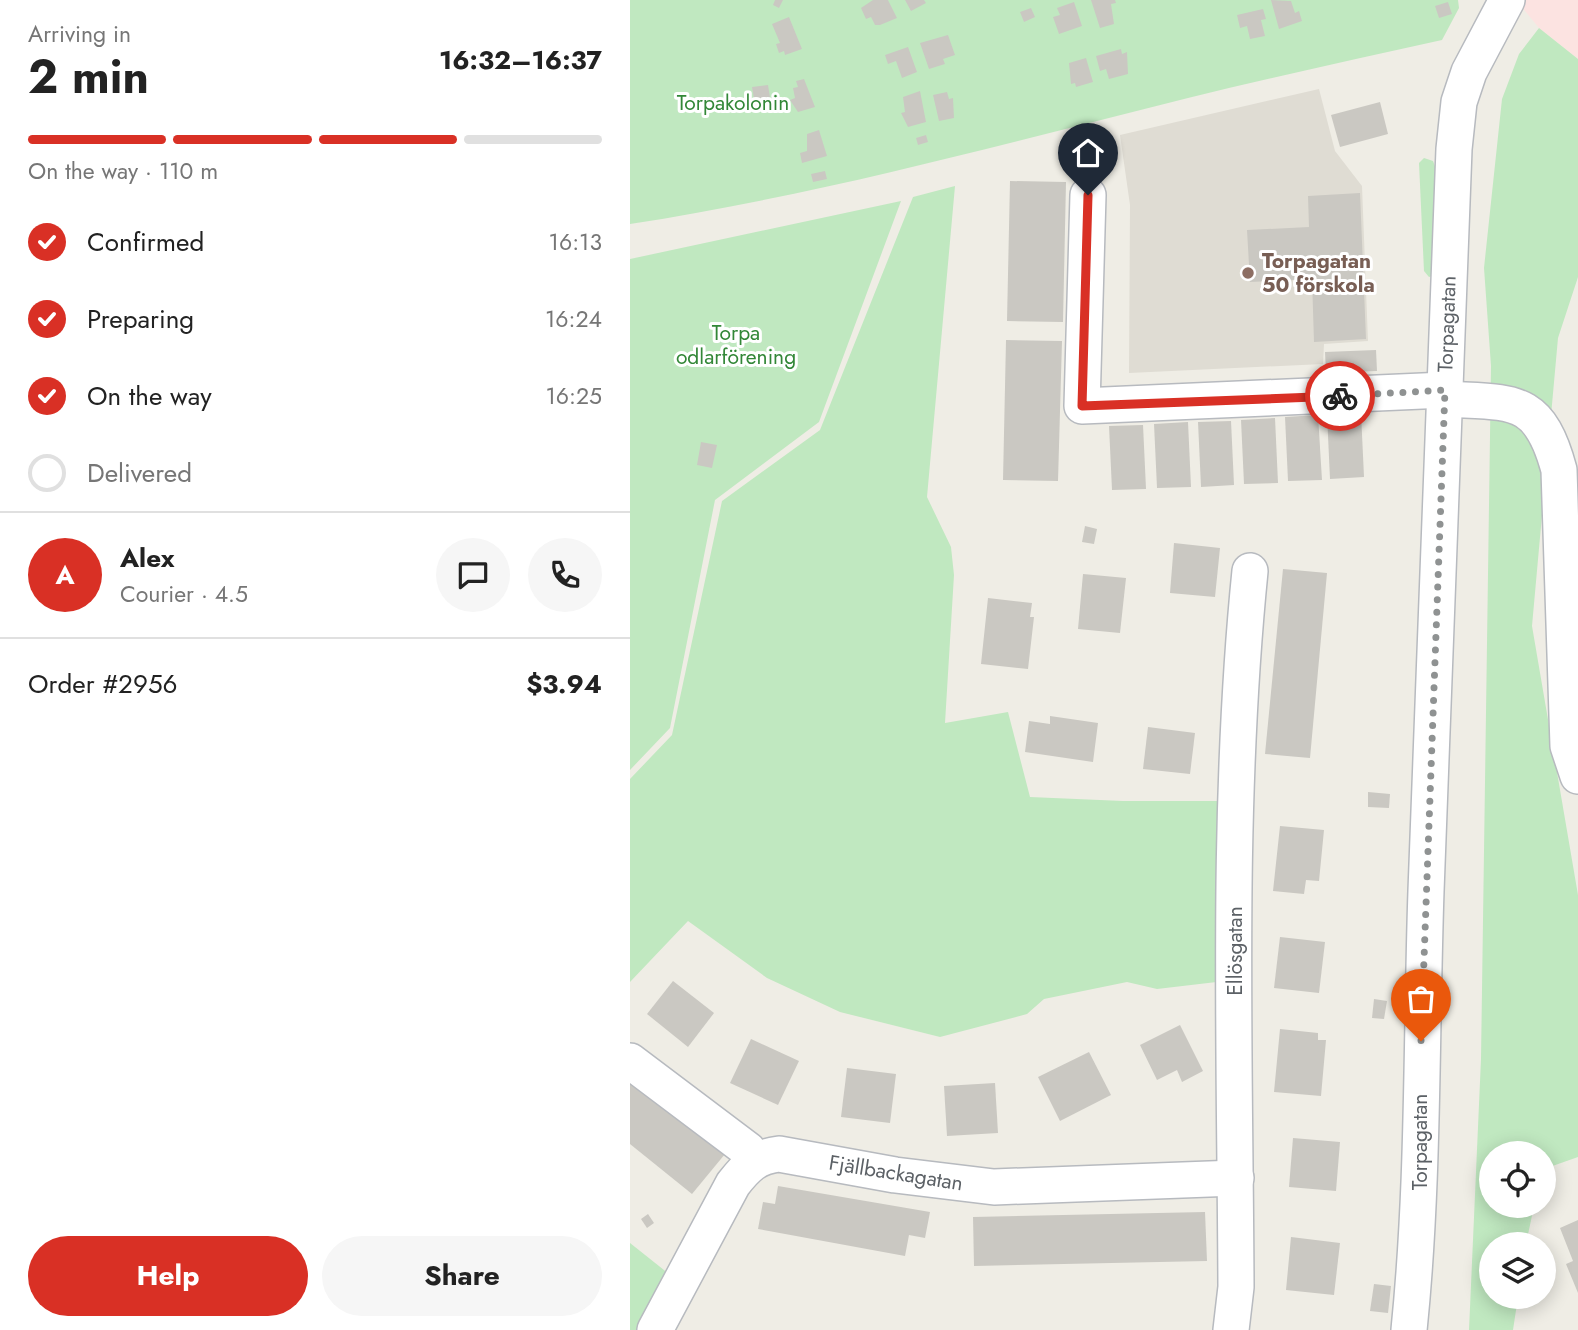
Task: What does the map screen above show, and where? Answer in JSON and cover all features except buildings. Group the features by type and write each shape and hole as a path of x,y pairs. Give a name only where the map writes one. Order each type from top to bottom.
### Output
{"street":[{"name":"Torpagatan","path":"1409,1330 1419,1234 1421,1055 1454,149 1459,102 1469,72 1507,0"},
{"path":"1088,195 1082,406 1444,395 1515,405 1539,422 1549,437 1559,470 1568,746 1578,776"},
{"name":"Ellösgatan","path":"1231,1330 1236,1287 1235,779 1241,661 1250,572"},
{"path":"630,1061 748,1150 755,1160 733,1184 655,1330"},
{"name":"Fjällbackagatan","path":"755,1160 779,1154 895,1175 994,1187 1236,1178"}],"shaded area":[{"path":"1516,0 1578,0 1578,59 1539,28"},
{"name":"Torpagatan 50 förskola","path":"1319,89 1335,151 1362,186 1368,341 1324,344 1323,364 1129,373 1130,205 1120,135"}],"green space":[{"name":"Torpakolonin","path":"630,0 1458,0 1459,8 1442,40 1220,90 841,184 630,224"},
{"path":"1539,28 1578,59 1578,277 1558,338 1532,626 1578,895 1578,1157 1556,1165 1556,1141 1479,1141 1479,1218 1531,1218 1529,1232 1479,1232 1479,1309 1516,1309 1513,1330 1469,1330 1481,1059 1491,366 1484,268 1502,99 1519,54"},
{"path":"1424,158 1433,161 1437,172 1433,276 1429,277 1424,271 1419,163"},
{"path":"955,186 927,497 951,547 954,575 945,723 1008,712 1030,797 1123,801 1227,801 1225,981 1157,989 1127,982 1044,999 1027,1014 940,1037 840,1012 767,978 688,921 630,982 630,779 672,735 722,501 820,430 913,197"},
{"name":"Torpa odlarförening","path":"901,201 819,422 715,500 670,728 630,770 630,259"},
{"path":"630,1243 669,1274 637,1330 630,1330"}],"way so far":[{"path":"1340,396 1445,390 1421,1041"}],"place":[{"name":"Torpagatan 50 förskola","path":"1248,273"}],"route":[{"path":"1088,195 1082,406 1340,396"}]}
